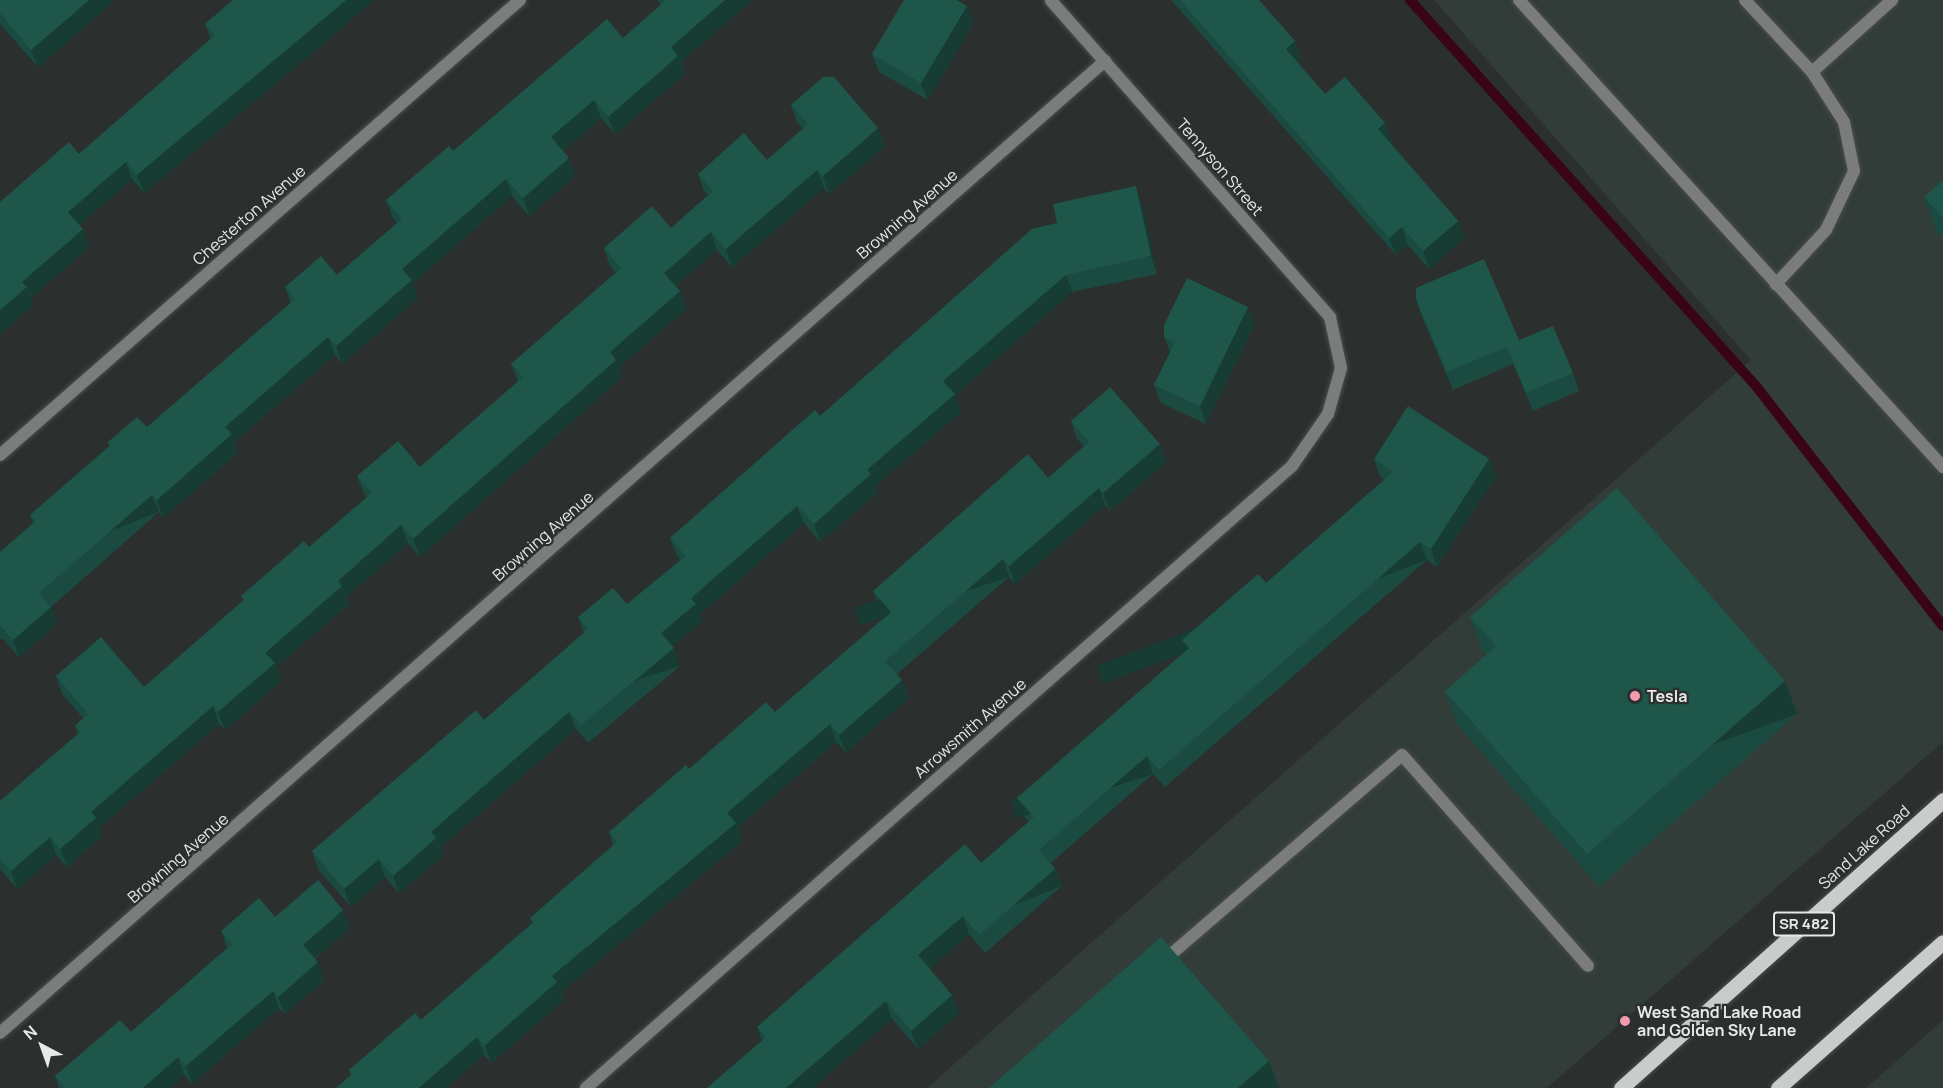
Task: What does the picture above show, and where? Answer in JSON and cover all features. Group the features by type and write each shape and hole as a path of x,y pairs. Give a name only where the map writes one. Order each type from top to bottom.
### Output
{"main road":[{"name":"Sand Lake Road","path":"1621,1088 1943,800"},
{"path":"1778,1088 1943,942"}],"street":[{"name":"Chesterton Avenue","path":"0,455 520,0"},
{"name":"Tennyson Street","path":"1051,0 1330,317 1341,368"},
{"path":"1519,0 1943,467"},
{"path":"1745,0 1812,72 1844,122 1854,171 1826,230 1776,284"},
{"path":"1812,72 1892,0"},
{"name":"Browning Avenue","path":"0,1034 1105,61"},
{"name":"Arrowsmith Avenue","path":"586,1088 1292,466 1328,414 1341,368"},
{"path":"1152,972 1402,755 1588,966"}],"shaded area":[{"path":"1434,0 1943,0 1943,742 1547,1088 927,1088 1751,360"},
{"path":"1943,1020 1943,1088 1866,1088"}],"building":[{"path":"0,0 89,0 31,50 0,13"},
{"path":"233,0 346,0 137,175 126,162 68,212 83,229 22,282 27,287 0,310 0,202 69,142 79,154 215,35 205,24"},
{"path":"666,0 725,0 671,47 678,56 608,117 594,100 551,137 569,158 523,198 506,179 402,269 412,280 336,346 328,337 225,427 232,434 157,500 152,495 39,593 51,607 13,640 0,625 0,552 36,521 30,515 111,445 108,442 137,417 147,427 295,299 285,287 321,256 337,275 402,219 386,200 449,146 453,151 607,19 623,38"},
{"path":"904,0 957,0 967,6 921,83 872,54"},
{"path":"1180,0 1259,0 1295,41 1286,49 1325,94 1345,77 1385,123 1378,129 1458,221 1423,251 1402,227 1389,238"},
{"path":"823,77 834,77 878,128 823,176 817,170 726,249 711,232 664,273 680,291 610,352 616,360 413,539 401,525 338,581 342,586 265,653 275,663 218,712 213,706 91,812 96,818 60,849 50,837 11,871 0,859 0,801 80,732 75,726 88,714 56,676 101,637 144,687 245,599 241,596 304,541 309,547 372,493 357,476 398,441 420,467 523,377 511,364 621,268 604,248 652,206 671,228 713,191 698,174 744,133 767,160 808,124 791,105"},
{"path":"1943,180 1943,218 1924,197"},
{"path":"1136,186 1151,256 1066,275 943,381 955,394 867,470 871,474 814,524 797,506 691,598 696,604 661,633 674,648 581,725 569,712 431,832 436,838 393,876 379,859 344,889 312,851 476,710 484,720 588,629 578,617 613,588 627,604 686,556 670,538 815,410 820,416 1032,229 1057,223 1053,204"},
{"path":"1484,259 1519,340 1553,326 1573,373 1526,393 1507,347 1447,372 1416,299 1416,288"},
{"path":"1187,278 1248,307 1200,406 1154,385 1175,342 1164,337 1164,325"},
{"path":"1110,387 1160,444 1103,493 1099,488 1009,566 1003,559 885,661 902,680 839,735 830,724 727,813 736,823 552,976 557,982 485,1045 477,1037 419,1088 336,1088 352,1074 349,1070 415,1013 421,1020 534,922 530,918 617,842 609,832 686,765 689,769 766,702 775,712 891,612 873,591 1028,454 1048,478 1089,442 1071,421"},
{"path":"1408,406 1489,459 1431,549 1420,542 1159,770 1147,756 1039,850 1055,869 979,935 963,916 918,955 952,995 911,1031 886,1001 786,1088 707,1088 766,1037 757,1027 965,844 981,863 1034,817 1017,798 1189,648 1182,640 1258,574 1266,583 1393,472 1374,459"},
{"name":"Tesla","path":"1617,488 1785,681 1587,854 1445,691 1496,646 1470,617"},
{"path":"318,880 343,910 303,945 318,962 278,997 273,991 186,1066 178,1057 143,1088 65,1088 55,1076 120,1020 131,1032 232,944 221,931 259,898 275,917"},
{"path":"1161,937 1269,1061 1238,1088 989,1088"}],"waterway":[{"path":"1410,0 1756,386 1943,626"}],"place":[{"name":"Tesla","path":"1635,696"},
{"name":"West Sand Lake Road and Golden Sky Lane","path":"1625,1021"}]}
